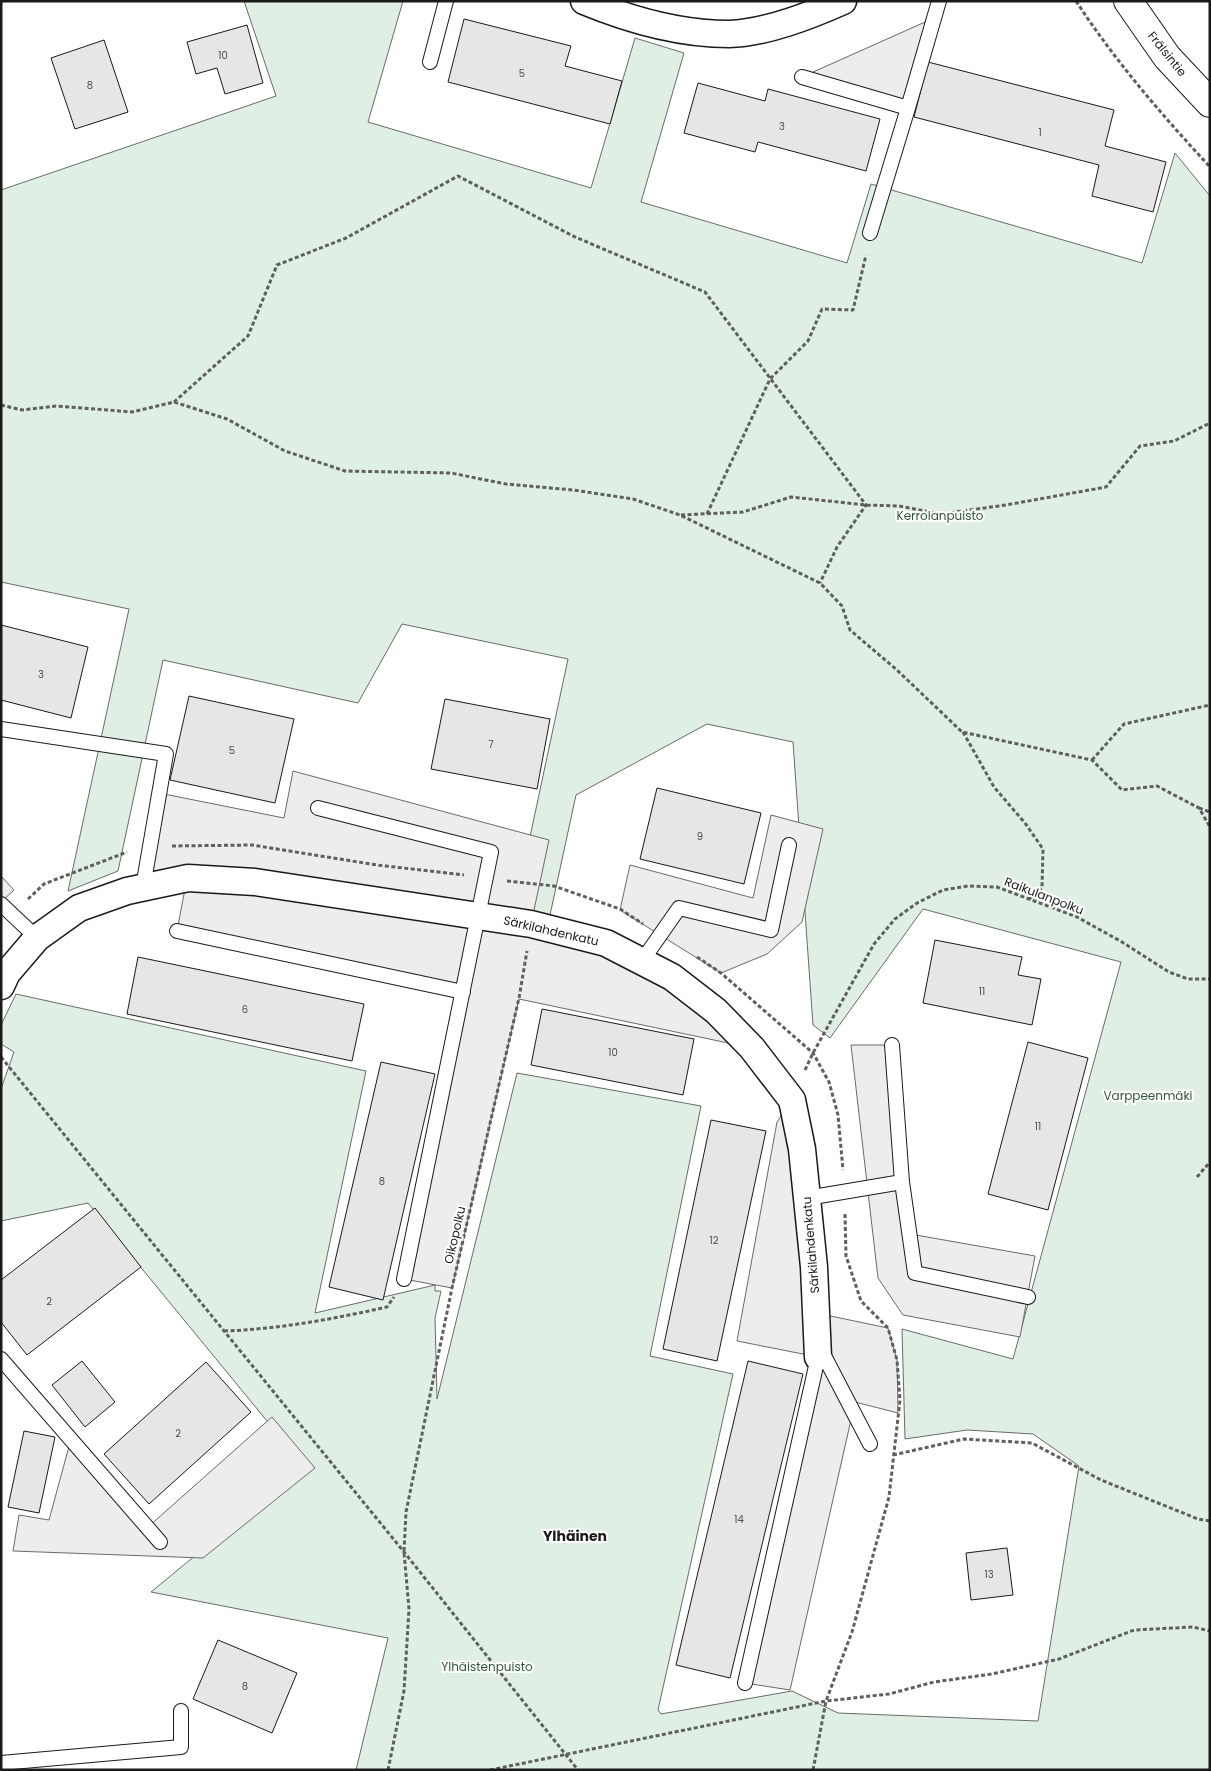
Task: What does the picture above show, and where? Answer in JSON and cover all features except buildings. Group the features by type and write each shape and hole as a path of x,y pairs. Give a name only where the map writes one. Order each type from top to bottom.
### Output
{"street":[{"path":"584,1 648,23 690,32 730,34 768,28 810,16 843,1"},
{"name":"Frälsintie","path":"1128,1 1167,56 1210,103"},
{"name":"Särkilahdenkatu","path":"1,986 7,973 37,938 79,908 127,891 188,878 255,882 478,915 531,924 606,944 672,977 716,1011 752,1048 792,1100 802,1150 814,1267 817,1350"}],"lane":[{"path":"430,62 446,1"},
{"path":"870,234 939,1"},
{"path":"802,77 908,108"},
{"path":"1,729 166,754 143,887"},
{"path":"318,808 492,852 404,1279"},
{"path":"642,961 679,908 771,930 789,845"},
{"path":"1,904 37,938"},
{"path":"177,931 463,992"},
{"path":"892,1044 902,1182 914,1273 1028,1297"},
{"path":"807,1198 902,1182"},
{"path":"817,1350 870,1444"},
{"path":"745,1683 817,1350"},
{"path":"1,1359 160,1542"},
{"path":"1,1762 182,1747 181,1711"}],"path":[{"path":"1076,1 1095,30 1165,118 1210,167"},
{"path":"1,405 22,410 56,406 132,412 174,402 248,336 277,265 346,238 458,176 575,237 705,292 866,505"},
{"path":"707,514 770,379 808,341 822,309 853,310 870,234"},
{"path":"174,402 227,419 286,450 345,471 451,473 506,484 573,490 633,499 680,515 820,583 842,606 850,630 897,670 962,732 994,787 1025,823 1043,849 1042,888 1029,899"},
{"path":"680,515 743,512 791,497 866,505 899,506 941,514 1006,505 1106,487 1140,446 1174,441 1210,423"},
{"path":"820,583 837,547 866,505"},
{"path":"1092,760 1124,724 1210,705"},
{"path":"962,732 1092,760 1122,790 1157,786 1198,808 1210,812"},
{"path":"1198,808 1210,827"},
{"name":"Raikulanpolku","path":"792,1100 813,1053 874,944 895,919 917,903 943,890 968,886 997,887 1078,917 1170,972 1188,978 1210,979"},
{"name":"Oikopolku","path":"388,1770 404,1691 409,1609 404,1552 406,1512 452,1288 519,998 531,924"},
{"path":"1,1057 404,1552 578,1770"},
{"path":"1197,1177 1210,1162"},
{"path":"224,1331 282,1327 387,1308 404,1279"},
{"path":"893,1455 964,1439 1032,1443 1101,1480 1198,1519 1210,1521"},
{"path":"490,1770 826,1701 889,1694 934,1682 992,1674 1050,1661 1134,1630 1193,1627 1210,1630"}],"green space":[{"path":"244,1 403,1 368,122 591,188 635,38 684,53 641,202 847,263 871,184 1142,263 1175,153 1210,196 1210,1770 356,1770 388,1638 151,1592 304,1466 88,1203 1,1221 1,1089 14,1052 1,1044 1,1025 16,994 366,1071 315,1313 435,1285 435,1291 441,1291 435,1318 437,1399 517,1073 701,1106 650,1356 733,1374 658,1710 661,1714 792,1691 838,1713 1038,1721 1079,1466 1033,1434 967,1430 905,1439 902,1329 1013,1359 1121,962 923,909 830,1038 813,1025 793,742 707,724 576,795 550,915 515,907 568,659 402,624 358,703 163,660 118,871 68,891 129,609 1,582 1,190 276,96"}],"shaded area":[{"path":"934,18 908,108 802,77"},
{"path":"293,771 549,840 531,924 606,943 752,1048 519,999 452,1288 404,1279 462,992 177,931 187,878 143,887 159,793 284,818"},
{"path":"771,815 823,829 802,922 767,954 721,973 620,910 630,865 753,898"},
{"path":"1,876 14,890 1,902"},
{"path":"851,1045 892,1045 910,1234 1035,1256 1020,1337 903,1315 878,1278"},
{"path":"792,1100 816,1313 888,1328 897,1360 898,1413 855,1402 790,1690 745,1683 818,1357 737,1341 777,1122"},
{"path":"272,1417 315,1468 203,1558 13,1551 19,1515 49,1520 71,1439 148,1527"}],"district":[{"name":"Ylhäinen","path":"575,1536"}],"park label":[{"name":"Kerrolanpuisto","path":"940,516"},
{"name":"Varppeenmäki","path":"1148,1096"},
{"name":"Ylhäistenpuisto","path":"487,1667"}]}
